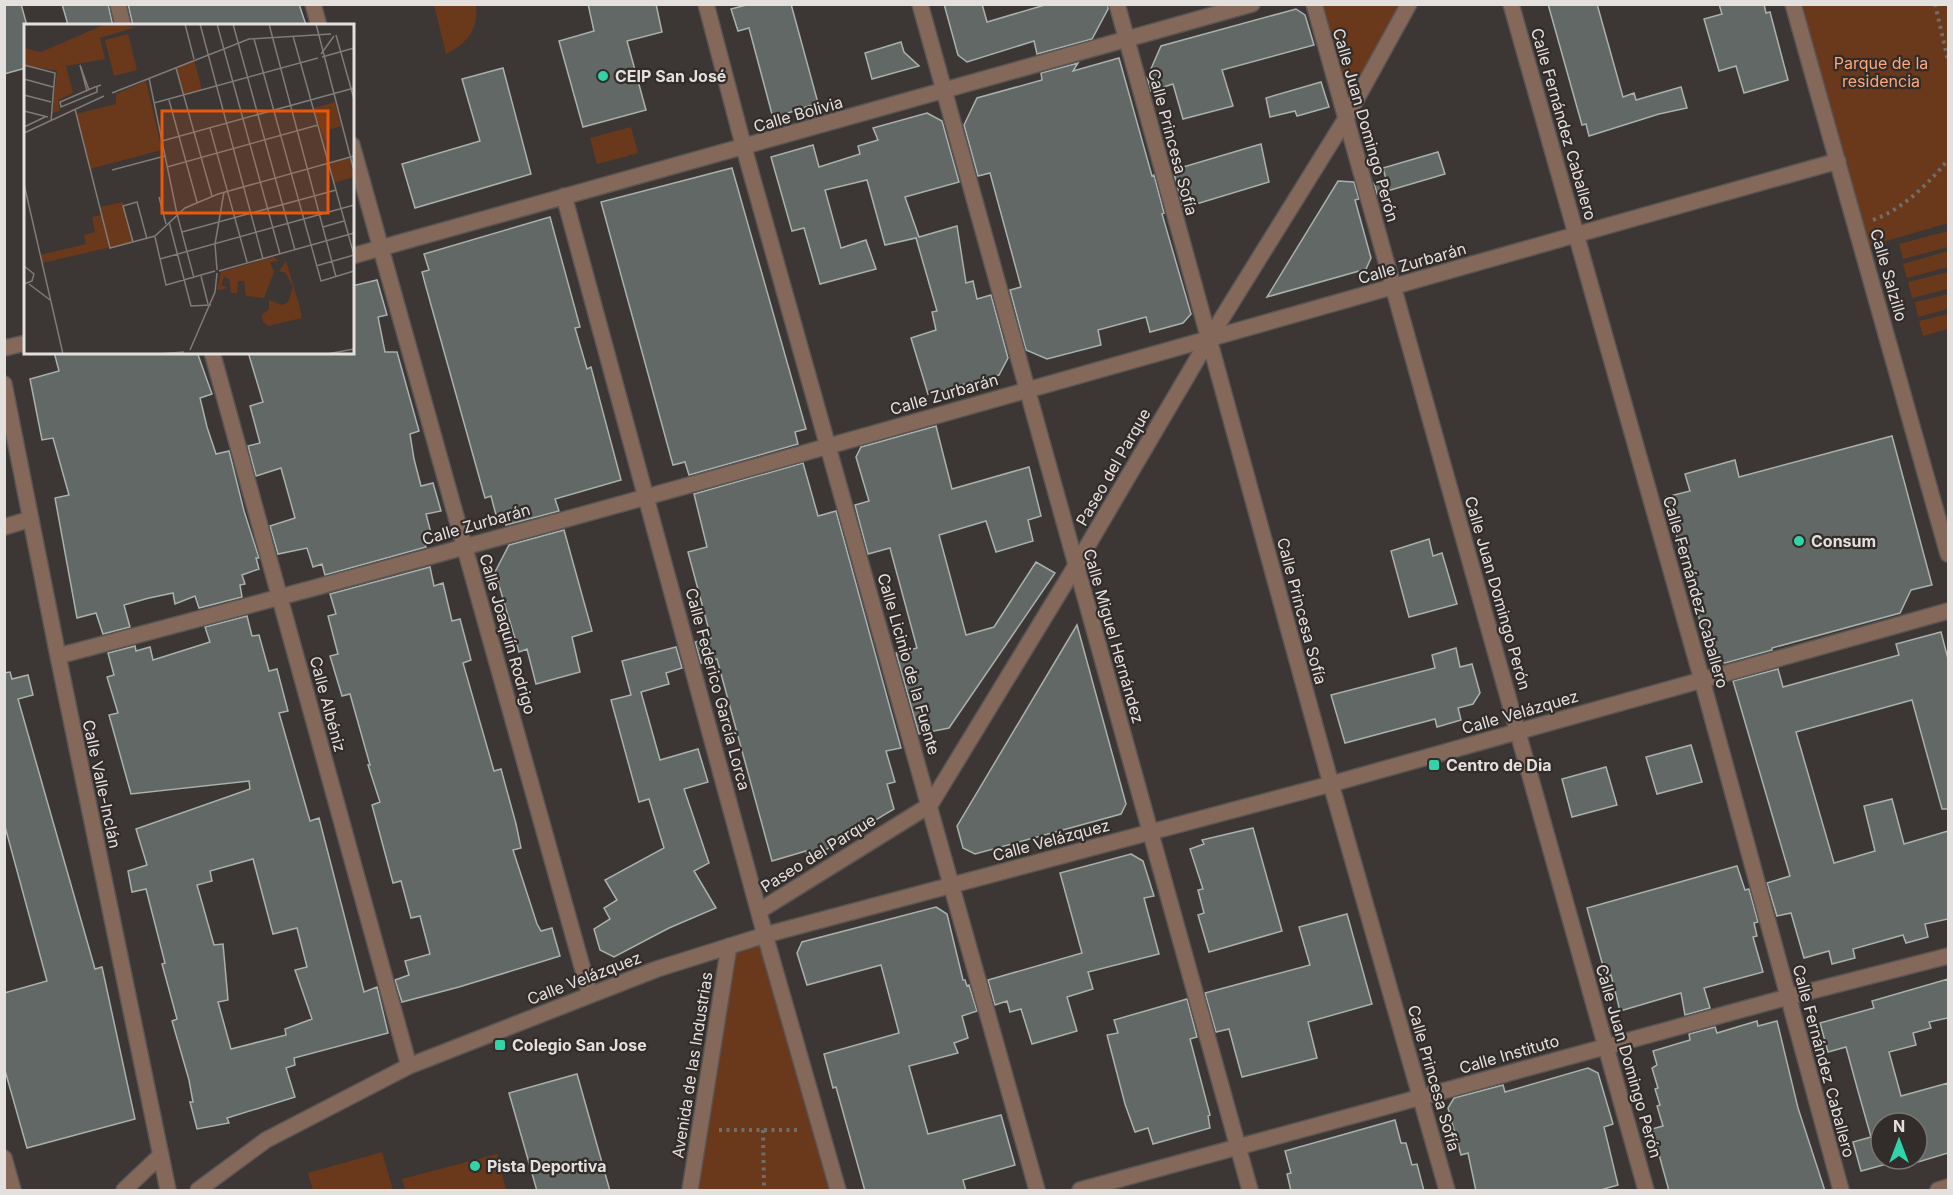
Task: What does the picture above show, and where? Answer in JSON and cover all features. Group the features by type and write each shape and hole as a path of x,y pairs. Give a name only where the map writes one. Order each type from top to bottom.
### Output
{"street":[{"path":"118,4 123,24"},
{"path":"313,4 318,24"},
{"name":"Calle Licinio de la Fuente","path":"706,4 744,148 1037,1191"},
{"name":"Calle Miguel Hernández","path":"920,4 1250,1191"},
{"name":"Calle Princesa Sofía","path":"1117,4 1331,784 1447,1191"},
{"name":"Calle Bolivia","path":"354,256 1252,4"},
{"name":"Calle Juan Domingo Perón","path":"1314,4 1646,1191"},
{"name":"Paseo del Parque","path":"759,911 930,806 1075,567 1209,339 1345,120 1409,4"},
{"name":"Calle Fernández Caballero","path":"1511,4 1702,680 1841,1191"},
{"name":"Calle Salzillo","path":"1793,4 1948,554"},
{"name":"Calle Joaquín Rodrigo","path":"354,153 590,995"},
{"name":"Calle Zurbarán","path":"58,656 280,598 1393,288 1838,161"},
{"name":"Calle Federico García Lorca","path":"564,196 765,935 838,1191"},
{"path":"4,348 24,343"},
{"name":"Calle Albéniz","path":"213,354 409,1066"},
{"name":"Calle Valle-Inclán","path":"4,384 168,1191"},
{"path":"4,526 31,519"},
{"name":"Calle Velázquez","path":"198,1191 266,1140 409,1066 657,969 765,935 1331,784 1948,611"},
{"name":"Avenida de las Industrias","path":"690,1191 729,946"},
{"name":"Calle Instituto","path":"1080,1191 1606,1046 1948,956"},
{"path":"124,1191 161,1155"},
{"path":"4,1158 13,1191"},
{"path":"1938,1191 1948,1188"}],"path":[{"path":"1935,4 1948,60"},
{"path":"1856,226 1890,214 1919,190 1948,160"},
{"path":"700,1130 821,1130"},
{"path":"763,1130 764,1191"}],"green space":[{"path":"434,5 476,5 476,21 470,35 460,46 446,54"},
{"path":"1314,5 1409,5 1345,120"},
{"name":"Parque de la residencia","path":"1793,5 1948,5 1948,223 1862,248"},
{"path":"631,127 638,153 597,164 590,138"},
{"path":"1948,231 1948,247 1903,259 1899,244"},
{"path":"1948,251 1948,267 1907,278 1903,264"},
{"path":"1948,272 1948,289 1912,298 1908,282"},
{"path":"1948,294 1948,309 1918,317 1915,302"},
{"path":"1948,314 1948,329 1923,336 1919,321"},
{"path":"765,935 838,1190 690,1190 729,946"},
{"path":"382,1152 393,1190 313,1190 308,1173"},
{"name":"Pista Deportiva","path":"497,1154 506,1190 405,1190 402,1179"}],"building":[{"path":"4,4 21,4 26,22 24,24 24,69 4,74"},
{"path":"62,4 108,4 113,24 68,24"},
{"path":"128,4 299,4 306,24 133,24"},
{"name":"CEIP San José","path":"588,4 656,4 662,32 627,41 646,110 583,127 559,41 594,31"},
{"path":"750,4 791,4 818,103 773,118 749,28 738,31 731,9"},
{"path":"944,4 982,4 987,22 1048,4 1108,4 1108,9 1092,39 1037,54 1034,41 967,62 958,55"},
{"path":"1548,4 1597,4 1623,97 1634,93 1636,100 1681,87 1687,108 1659,114 1589,136 1586,124 1582,125"},
{"path":"1719,4 1764,4 1766,13 1770,12 1788,80 1744,93 1736,66 1719,71 1704,19 1722,14"},
{"path":"1296,9 1305,15 1314,45 1222,70 1233,106 1183,119 1173,84 1151,91 1147,78 1161,46"},
{"path":"901,42 904,52 919,66 872,79 865,53"},
{"path":"1119,58 1152,176 1154,175 1164,213 1162,214 1191,314 1183,323 1150,332 1146,317 1098,330 1101,345 1047,359 1026,350 1010,290 1021,287 990,173 978,176 964,125 977,98 1042,80 1041,73 1078,63 1073,71"},
{"path":"503,68 531,174 415,208 402,164 480,141 462,79"},
{"path":"1321,82 1329,107 1297,116 1295,111 1270,117 1266,98"},
{"path":"927,113 942,121 959,182 905,197 919,237 957,226 966,283 973,281 977,299 991,295 1008,358 999,375 928,394 911,338 936,330 932,312 937,311 916,238 885,245 867,180 825,190 841,248 866,240 876,269 820,284 804,228 792,231 771,157 813,145 819,167 860,154 858,146 878,140 873,128"},
{"path":"1261,144 1269,182 1183,208 1173,170"},
{"path":"1438,152 1445,174 1377,194 1374,183 1387,183 1383,168"},
{"path":"732,168 806,429 795,432 798,444 689,475 685,462 673,465 601,202"},
{"path":"1338,181 1354,182 1359,199 1355,200 1371,258 1366,269 1267,297"},
{"path":"550,217 580,327 575,328 587,369 591,367 621,480 555,499 559,511 506,525 503,513 496,515 491,496 485,498 422,272 429,270 424,254"},
{"path":"377,280 387,315 378,317 385,352 397,352 419,431 410,434 421,486 433,483 441,511 426,514 431,533 423,535 426,547 325,575 322,564 313,567 307,548 278,554 270,526 295,518 281,468 256,476 248,446 260,443 250,406 263,402 249,354 354,354 354,286"},
{"path":"55,354 198,354 212,394 200,398 207,427 216,454 229,451 259,558 256,558 259,569 242,575 245,584 240,585 242,597 199,608 195,596 175,604 173,593 149,598 124,605 130,627 103,634 96,613 77,618 55,498 69,495 53,438 42,440 30,379 59,371"},
{"path":"936,426 952,489 1029,467 1041,516 1028,520 1033,541 996,552 986,521 939,535 966,635 994,627 1036,562 1055,573 949,728 919,734 896,653 917,648 890,548 868,554 855,505 869,501 856,457 861,447"},
{"name":"Consum","path":"1892,436 1932,585 1911,590 1900,613 1725,663 1710,658 1666,497 1690,491 1685,474 1735,460 1739,477"},
{"path":"803,463 818,516 836,511 901,748 886,751 895,782 887,784 894,809 809,860 806,851 772,861 717,659 701,663 695,642 711,638 688,552 707,547 694,494"},
{"path":"564,530 592,631 572,637 580,672 536,684 527,649 519,652 495,572 509,545"},
{"path":"1429,539 1433,556 1442,553 1457,604 1409,617 1391,551"},
{"path":"430,567 434,586 443,583 452,621 460,619 471,660 463,663 494,771 501,769 516,824 521,848 513,850 537,924 541,931 552,928 560,956 402,1002 395,980 409,975 405,961 430,954 420,916 411,918 401,881 393,883 372,805 380,802 368,765 370,765 350,694 342,696 330,656 338,654 328,616 336,614 330,594"},
{"path":"247,616 252,636 259,635 269,671 277,669 288,711 279,713 310,821 319,818 364,992 377,987 388,1033 294,1058 295,1065 286,1068 295,1097 227,1118 229,1123 197,1129 190,1102 193,1102 189,1080 172,1021 177,1019 162,964 165,963 146,889 132,892 128,871 147,865 136,829 250,789 249,781 131,794 109,715 118,713 107,677 114,675 108,653 135,646 136,651 150,647 153,660 210,642 205,627","holes":["253,859 273,934 297,928 307,967 295,970 312,1019 285,1029 286,1035 231,1049 218,1002 228,1000 223,944 214,945 197,885 212,881 210,871"]},
{"path":"1077,625 1126,804 1121,814 975,854 963,848 957,826"},
{"path":"1941,632 1948,659 1948,809 1942,809 1912,700 1796,732 1834,863 1875,851 1864,806 1892,799 1904,844 1948,831 1948,919 1925,924 1928,937 1906,943 1903,935 1853,949 1855,958 1832,964 1829,951 1804,958 1791,913 1777,916 1767,883 1790,876 1733,681 1778,669 1783,687 1899,655 1896,644"},
{"path":"676,647 682,668 666,673 669,684 641,692 660,760 698,749 708,782 684,789 709,863 694,871 716,908 669,928 614,957 600,950 594,929 610,919 604,908 617,900 605,880 664,848 649,799 639,802 611,700 631,695 622,661"},
{"path":"1456,648 1460,667 1472,664 1480,693 1473,704 1458,708 1461,720 1437,727 1435,719 1345,743 1331,695 1435,668 1432,655"},
{"path":"10,672 12,679 28,675 33,695 18,699 95,969 102,967 135,1119 27,1148 4,1067 4,993 47,981 4,823 4,673"},
{"path":"1691,745 1702,782 1657,794 1646,757"},
{"path":"1606,767 1617,805 1572,817 1562,779"},
{"path":"1253,828 1282,931 1209,952 1198,915 1204,913 1198,890 1203,889 1190,849 1204,844 1202,840"},
{"path":"1131,854 1143,861 1154,896 1144,898 1159,954 1088,972 1093,989 1067,997 1077,1031 1032,1044 1021,1009 1010,1012 1007,1001 995,1005 988,980 1082,953 1060,873"},
{"path":"1737,866 1745,890 1749,889 1758,922 1754,923 1757,936 1753,937 1763,972 1704,988 1710,1008 1685,1015 1681,993 1620,1011 1611,975 1606,977 1587,908"},
{"path":"936,907 947,914 963,980 967,986 969,985 977,1011 962,1016 968,1038 954,1043 958,1053 909,1066 928,1134 1001,1115 1015,1165 963,1180 966,1191 865,1191 836,1087 833,1088 824,1054 899,1033 881,965 807,985 797,953 802,942"},
{"path":"1347,914 1372,1004 1308,1022 1317,1058 1242,1077 1229,1029 1216,1032 1205,993 1310,965 1299,927"},
{"path":"1948,979 1948,1018 1929,1022 1931,1028 1913,1033 1916,1045 1889,1052 1901,1096 1948,1083 1948,1153 1929,1159 1929,1111 1869,1111 1869,1130 1846,1047 1828,1052 1820,1023 1874,1008 1872,1001"},
{"path":"1187,999 1197,1037 1190,1039 1210,1115 1208,1116 1210,1128 1153,1144 1148,1128 1135,1132 1125,1104 1107,1035 1118,1033 1114,1020"},
{"path":"1757,1021 1758,1026 1777,1021 1798,1108 1825,1191 1669,1191 1652,1129 1663,1126 1657,1106 1660,1105 1652,1068 1657,1065 1653,1051 1690,1040 1689,1034 1715,1027 1717,1033"},
{"path":"1588,1068 1598,1073 1613,1124 1604,1127 1618,1185 1597,1191 1476,1191 1468,1153 1461,1155 1448,1108 1454,1098 1503,1085 1505,1092"},
{"path":"577,1074 610,1191 537,1191 509,1093"},
{"path":"1395,1120 1401,1143 1406,1143 1412,1165 1417,1164 1424,1191 1291,1191 1287,1174 1291,1173 1285,1151"},
{"path":"1869,1138 1869,1169 1861,1171 1853,1142"}],"place":[{"name":"CEIP San José","path":"603,76"},
{"name":"Consum","path":"1799,541"},
{"name":"Centro de Dia","path":"1434,765"},
{"name":"Colegio San Jose","path":"500,1045"},
{"name":"Pista Deportiva","path":"475,1166"}]}
